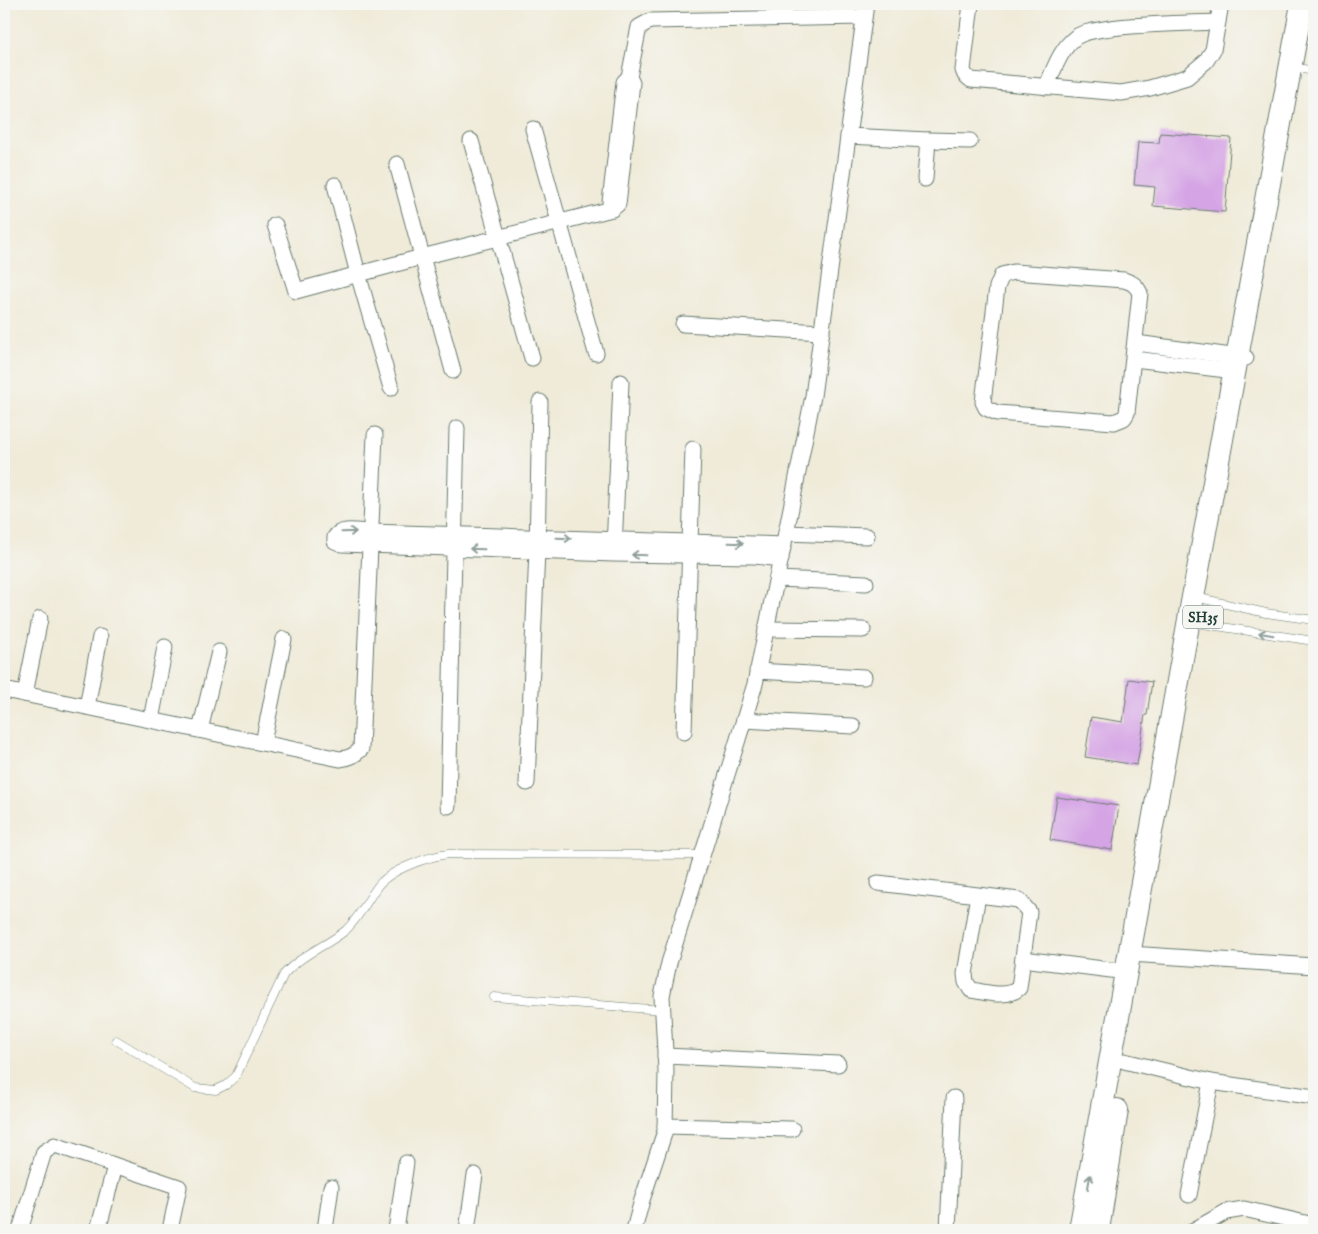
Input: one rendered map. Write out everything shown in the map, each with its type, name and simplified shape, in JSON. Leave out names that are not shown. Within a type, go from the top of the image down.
[{"type":"main road","points":[[1302,4],[1302,69]]},
{"type":"main road","name":"SH35","points":[[1098,1230],[1124,1061],[1132,960],[1200,598],[1240,362],[1302,69],[1312,4]]},
{"type":"main road","points":[[1080,1230],[1132,960]]},
{"type":"street","points":[[971,4],[963,70],[971,80],[1121,93],[1150,88],[1187,77],[1206,61],[1213,50],[1221,4]]},
{"type":"street","points":[[275,225],[296,291],[612,209],[618,204],[632,83],[629,78],[639,27],[650,21],[865,10],[813,396],[757,671],[744,720],[669,963],[662,996],[665,1056],[665,1126],[634,1230]]},
{"type":"street","points":[[1046,87],[1059,58],[1077,36],[1093,31],[1119,27],[1218,22]]},
{"type":"street","points":[[533,129],[596,353]]},
{"type":"street","points":[[848,136],[970,141]]},
{"type":"street","points":[[925,179],[928,140]]},
{"type":"street","points":[[471,141],[532,358]]},
{"type":"street","points":[[397,164],[453,371]]},
{"type":"street","points":[[335,185],[391,388]]},
{"type":"street","points":[[1006,273],[1060,275],[1133,282],[1140,293],[1134,359],[1127,413],[1121,420],[1114,422],[998,413],[986,408],[983,402],[997,287],[1002,275],[1006,273]]},
{"type":"street","points":[[684,324],[822,332]]},
{"type":"street","points":[[1136,344],[1183,350],[1240,362]]},
{"type":"street","points":[[1182,365],[1183,350]]},
{"type":"street","points":[[1134,359],[1182,365],[1240,362]]},
{"type":"street","points":[[614,547],[622,382]]},
{"type":"street","points":[[527,783],[537,544],[540,402]]},
{"type":"street","points":[[448,806],[457,428]]},
{"type":"street","points":[[4,690],[340,759],[349,758],[361,749],[375,435]]},
{"type":"street","points":[[684,732],[688,549],[693,449]]},
{"type":"street","points":[[370,538],[688,549],[783,545],[867,536]]},
{"type":"street","points":[[776,579],[866,584]]},
{"type":"street","points":[[25,694],[40,619]]},
{"type":"street","points":[[766,629],[863,630]]},
{"type":"street","points":[[87,707],[100,637]]},
{"type":"street","points":[[263,743],[284,638]]},
{"type":"street","points":[[151,720],[166,647]]},
{"type":"street","points":[[200,730],[219,652]]},
{"type":"street","points":[[757,671],[864,677]]},
{"type":"street","points":[[744,720],[853,726]]},
{"type":"street","points":[[878,883],[978,895],[1019,900],[1028,912],[1019,988],[1014,993],[1006,994],[971,990],[966,982],[965,974],[978,895]]},
{"type":"street","points":[[1023,958],[1314,966]]},
{"type":"street","points":[[665,1056],[838,1064]]},
{"type":"street","points":[[1124,1061],[1211,1082],[1314,1097]]},
{"type":"street","points":[[1189,1195],[1211,1082]]},
{"type":"street","points":[[948,1230],[954,1098]]},
{"type":"street","points":[[665,1126],[792,1129]]},
{"type":"street","points":[[20,1230],[44,1152],[50,1147],[55,1146],[179,1187],[170,1230]]},
{"type":"street","points":[[396,1230],[406,1163]]},
{"type":"street","points":[[98,1230],[115,1166]]},
{"type":"street","points":[[467,1230],[475,1175]]},
{"type":"street","points":[[325,1230],[331,1187]]},
{"type":"street","points":[[1194,1230],[1226,1212],[1244,1209],[1314,1225]]},
{"type":"lane","points":[[1200,598],[1266,613],[1314,620]]},
{"type":"lane","points":[[1195,623],[1314,641]]},
{"type":"lane","points":[[116,1040],[195,1088],[216,1090],[226,1085],[236,1076],[288,969],[346,930],[385,878],[434,855],[702,855]]},
{"type":"lane","points":[[494,996],[663,1010]]},
{"type":"building","points":[[1160,133],[1231,138],[1225,212],[1153,206],[1155,187],[1134,185],[1138,142],[1159,143]]},
{"type":"building","points":[[1129,679],[1152,682],[1137,765],[1085,757],[1091,717],[1123,722]]},
{"type":"building","points":[[1057,797],[1119,806],[1112,850],[1050,840]]}]
